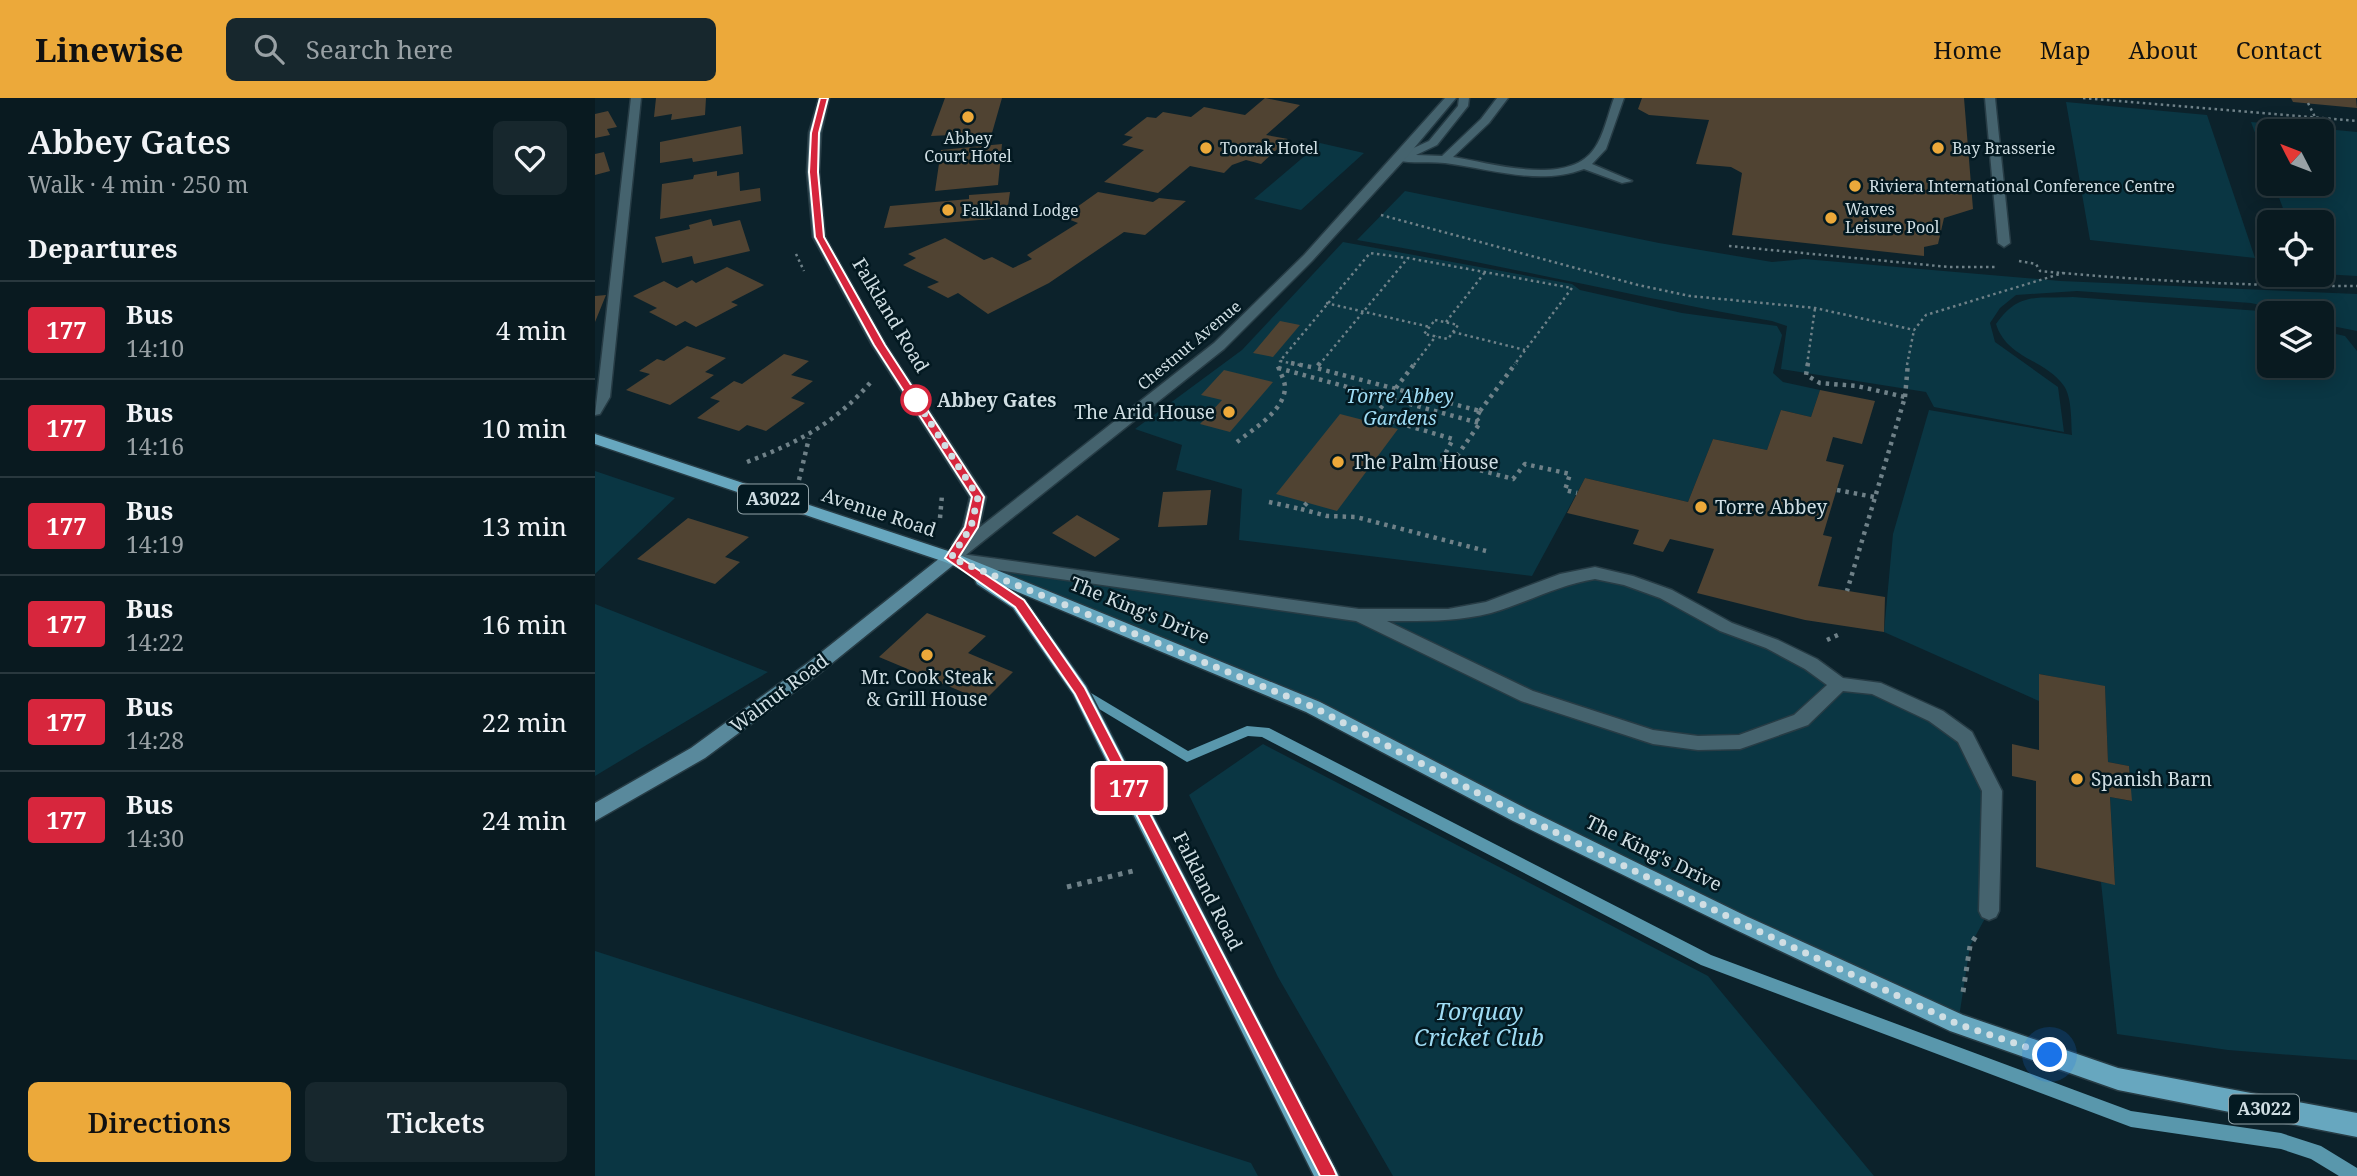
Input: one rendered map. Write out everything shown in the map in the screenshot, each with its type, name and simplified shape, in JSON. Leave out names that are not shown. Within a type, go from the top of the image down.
[{"type":"main road","name":"Avenue Road","points":[[595,439],[951,558]]},
{"type":"main road","name":"Falkland Road","points":[[951,558],[1019,604],[1080,691],[1327,1176]]},
{"type":"main road","name":"The King's Drive","points":[[951,558],[1313,707],[1581,845],[1958,1024],[2118,1079],[2357,1125]]},
{"type":"street","points":[[595,411],[603,397],[636,98]]},
{"type":"street","name":"Falkland Road","points":[[824,98],[815,133],[813,172],[819,237],[879,345],[978,497],[971,527],[951,558]]},
{"type":"street","name":"Chestnut Avenue","points":[[951,558],[1219,346],[1281,286],[1401,158],[1451,98]]},
{"type":"street","points":[[1401,158],[1433,143],[1463,106],[1464,98]]},
{"type":"street","points":[[1445,159],[1485,121],[1503,98]]},
{"type":"street","points":[[1401,158],[1445,159],[1529,174],[1559,172],[1583,164],[1599,152],[1619,98]]},
{"type":"street","points":[[1990,98],[2004,243]]},
{"type":"street","points":[[1583,164],[1626,180]]},
{"type":"street","points":[[951,558],[1359,615],[1448,615],[1489,607],[1566,578],[1595,573],[1626,580],[1665,594],[1726,627],[1772,643],[1811,664],[1839,684],[1875,688],[1936,716],[1965,737],[1992,791],[1989,911]]},
{"type":"street","name":"Walnut Road","points":[[595,813],[698,753],[815,667],[951,558]]},
{"type":"street","points":[[1359,615],[1527,696],[1653,737],[1698,743],[1740,743],[1801,720],[1839,684]]},
{"type":"path","points":[[2083,98],[2357,121]]},
{"type":"path","points":[[2308,103],[2315,118]]},
{"type":"path","points":[[1353,208],[1638,285],[1690,296],[1815,308],[1914,330]]},
{"type":"path","points":[[1730,246],[1949,267],[1991,268],[2001,265]]},
{"type":"path","points":[[1237,442],[1265,420],[1282,398],[1285,386],[1278,368],[1280,361],[1370,253],[1487,271],[1572,288],[1480,411],[1476,418],[1480,423]]},
{"type":"path","points":[[1316,368],[1408,258]]},
{"type":"path","points":[[2010,263],[2019,260],[2036,264],[2040,271],[2165,281],[2294,287],[2357,286]]},
{"type":"path","points":[[1446,322],[1487,271]]},
{"type":"path","points":[[1847,591],[1905,397],[1905,377],[1914,330],[1926,314],[2021,288],[2063,273]]},
{"type":"path","points":[[1326,303],[1430,327]]},
{"type":"path","points":[[1815,308],[1807,375],[1819,383],[1857,386],[1905,397]]},
{"type":"path","points":[[1435,320],[1446,322],[1458,325],[1447,339],[1425,334],[1435,320]]},
{"type":"path","points":[[1453,332],[1525,350]]},
{"type":"path","points":[[1370,422],[1436,337]]},
{"type":"path","points":[[1280,361],[1480,411]]},
{"type":"path","points":[[1278,368],[1480,423]]},
{"type":"path","points":[[738,466],[809,437],[847,410],[870,383]]},
{"type":"path","points":[[1375,416],[1453,439],[1442,460],[1513,479],[1525,464],[1570,474],[1565,490],[1577,493]]},
{"type":"path","points":[[1452,463],[1480,423]]},
{"type":"path","points":[[793,506],[809,437]]},
{"type":"path","points":[[1837,490],[1874,496]]},
{"type":"path","points":[[1269,502],[1327,516],[1356,517],[1486,551]]},
{"type":"path","points":[[1301,509],[1307,503]]},
{"type":"path","points":[[1067,887],[1132,872],[1167,859]]},
{"type":"path","points":[[1958,1024],[1970,946],[1989,911]]},
{"type":"green space","points":[[2066,102],[2207,115],[2255,258],[2090,240]]},
{"type":"green space","points":[[2251,122],[2257,123],[2257,138]]},
{"type":"green space","points":[[2335,130],[2357,132],[2357,276],[2334,275],[2334,210],[2284,210],[2278,196],[2335,196]]},
{"type":"green space","points":[[1320,143],[1364,153],[1301,210],[1254,199]]},
{"type":"green space","points":[[1405,191],[1659,243],[1772,262],[1804,259],[2061,281],[2357,294],[2357,331],[2334,326],[2334,301],[2257,301],[2257,304],[2077,291],[2016,295],[2000,308],[1990,323],[1995,342],[2058,387],[2064,432],[1934,407],[1926,392],[1781,369],[1787,326],[1772,321],[1357,240]]},
{"type":"green space","name":"Torre Abbey Gardens","points":[[1343,242],[1572,284],[1580,290],[1682,313],[1777,326],[1782,335],[1773,373],[1783,382],[1820,390],[1811,417],[1781,410],[1767,450],[1713,439],[1688,502],[1585,478],[1532,576],[1239,540],[1242,489],[1176,470],[1182,445],[1135,429],[1242,350]]},
{"type":"green space","points":[[2073,297],[2257,311],[2257,378],[2334,378],[2334,334],[2345,336],[2357,351],[2357,1060],[2228,1050],[2117,1034],[2101,882],[2115,884],[2110,797],[2131,801],[2129,766],[2108,762],[2105,687],[2040,674],[2039,701],[1884,632],[1893,534],[1929,410],[2072,435],[2070,403],[2064,386],[2047,370],[2009,345],[1996,324],[2004,313],[2021,301]]},
{"type":"green space","points":[[595,471],[675,498],[595,574]]},
{"type":"green space","points":[[951,558],[1322,611],[1449,615],[1595,573],[1666,594],[1839,684],[1875,688],[1965,737],[1992,791],[1989,911],[1970,946],[1958,1024],[1313,707]]},
{"type":"green space","points":[[595,604],[768,672],[595,776]]},
{"type":"green space","name":"Torquay Cricket Club","points":[[1263,744],[1708,976],[1874,1176],[1393,1176],[1278,977],[1189,795]]},
{"type":"green space","points":[[595,951],[1251,1163],[1258,1176],[595,1176]]},
{"type":"building","points":[[656,98],[706,98],[705,115],[671,120],[672,114],[654,117]]},
{"type":"building","name":"Abbey Court Hotel","points":[[945,98],[1002,98],[992,133],[931,136]]},
{"type":"building","name":"Toorak Hotel","points":[[1265,98],[1300,105],[1266,135],[1288,139],[1261,164],[1246,160],[1232,165],[1224,173],[1190,166],[1158,193],[1104,182],[1144,150],[1122,145],[1133,137],[1124,135],[1147,117],[1156,118],[1163,112],[1191,117],[1204,107],[1245,115]]},
{"type":"building","name":"Riviera International Conference Centre","points":[[1642,98],[1964,98],[1973,209],[1944,218],[1938,244],[1924,247],[1924,256],[1732,235],[1742,173],[1731,167],[1696,164],[1709,120],[1649,115],[1638,109]]},
{"type":"building","points":[[2291,98],[2356,98],[2357,108],[2293,102]]},
{"type":"building","points":[[608,111],[617,127],[607,129],[610,135],[595,138],[595,114]]},
{"type":"building","points":[[741,126],[743,154],[693,162],[692,158],[660,163],[660,142]]},
{"type":"building","points":[[1002,144],[998,185],[935,191],[941,150]]},
{"type":"building","points":[[604,152],[610,171],[595,175],[595,154]]},
{"type":"building","points":[[717,171],[717,176],[739,172],[740,191],[760,188],[761,201],[660,219],[662,184],[693,179],[694,175]]},
{"type":"building","name":"Falkland Lodge","points":[[1010,192],[1007,213],[991,215],[991,219],[884,228],[890,206],[969,199],[969,195]]},
{"type":"building","points":[[1098,192],[1153,202],[1159,198],[1186,201],[1145,235],[1124,232],[1049,283],[988,314],[958,293],[948,298],[927,287],[939,282],[903,265],[916,258],[908,254],[945,238],[984,260],[992,257],[1013,268],[1032,259],[1027,255],[1078,223],[1063,217]]},
{"type":"building","points":[[711,219],[713,226],[740,220],[750,251],[694,264],[692,256],[662,263],[655,237],[690,229],[689,225]]},
{"type":"building","points":[[727,267],[764,285],[731,302],[738,305],[696,327],[685,321],[676,326],[649,312],[657,308],[633,296],[664,281],[677,288],[692,280],[696,283]]},
{"type":"building","points":[[606,295],[595,322],[595,296]]},
{"type":"building","points":[[1280,321],[1300,325],[1273,357],[1253,353]]},
{"type":"building","points":[[687,346],[726,358],[705,372],[714,375],[670,405],[626,390],[650,374],[639,371],[657,359],[664,361]]},
{"type":"building","points":[[784,354],[809,361],[791,375],[813,381],[791,398],[805,403],[766,431],[747,425],[739,431],[697,418],[720,401],[710,398],[734,381],[742,384]]},
{"type":"building","name":"The Arid House","points":[[1224,370],[1273,382],[1230,432],[1200,424],[1222,400],[1201,395]]},
{"type":"building","name":"Torre Abbey","points":[[1820,390],[1875,401],[1862,444],[1833,437],[1826,461],[1844,465],[1823,535],[1832,537],[1818,586],[1885,597],[1884,632],[1805,620],[1697,593],[1714,549],[1670,539],[1663,552],[1633,544],[1639,530],[1567,513],[1585,478],[1688,502],[1713,439],[1767,450],[1781,410],[1811,417]]},
{"type":"building","name":"The Palm House","points":[[1340,414],[1398,429],[1337,511],[1276,494]]},
{"type":"building","points":[[1211,490],[1207,525],[1158,527],[1163,492]]},
{"type":"building","points":[[1077,515],[1120,539],[1095,557],[1052,533]]},
{"type":"building","points":[[688,518],[749,537],[725,557],[740,562],[715,584],[637,559]]},
{"type":"building","name":"Mr. Cook Steak & Grill House","points":[[927,613],[986,636],[968,653],[1013,672],[984,701],[879,657]]},
{"type":"building","name":"Spanish Barn","points":[[2039,674],[2105,686],[2108,762],[2129,766],[2132,801],[2110,797],[2115,885],[2036,867],[2036,781],[2012,776],[2012,744],[2039,750]]},
{"type":"waterway","points":[[1081,692],[1187,757],[1247,731],[1264,732],[1706,960],[2131,1119],[2281,1141],[2315,1152],[2355,1176]]},
{"type":"bus line","name":"177","points":[[824,98],[815,133],[813,172],[819,237],[879,345],[978,497],[971,527],[951,558],[1019,604],[1080,691],[1327,1176]]},
{"type":"place","name":"Abbey Court Hotel","points":[[968,117]]},
{"type":"place","name":"Toorak Hotel","points":[[1206,148]]},
{"type":"place","name":"Bay Brasserie","points":[[1938,148]]},
{"type":"place","name":"Riviera International Conference Centre","points":[[1855,186]]},
{"type":"place","name":"Falkland Lodge","points":[[948,210]]},
{"type":"place","name":"Waves Leisure Pool","points":[[1831,218]]},
{"type":"place","name":"Abbey Gates","points":[[916,400]]},
{"type":"place","name":"The Arid House","points":[[1229,412]]},
{"type":"place","name":"The Palm House","points":[[1338,462]]},
{"type":"place","name":"Torre Abbey","points":[[1701,507]]},
{"type":"place","name":"Mr. Cook Steak & Grill House","points":[[927,655]]},
{"type":"place","name":"Spanish Barn","points":[[2077,779]]},
{"type":"route","points":[[916,400],[910,391],[978,497],[971,527],[951,558],[1313,707],[1520,815],[1741,923],[1958,1024],[2050,1055]]}]
